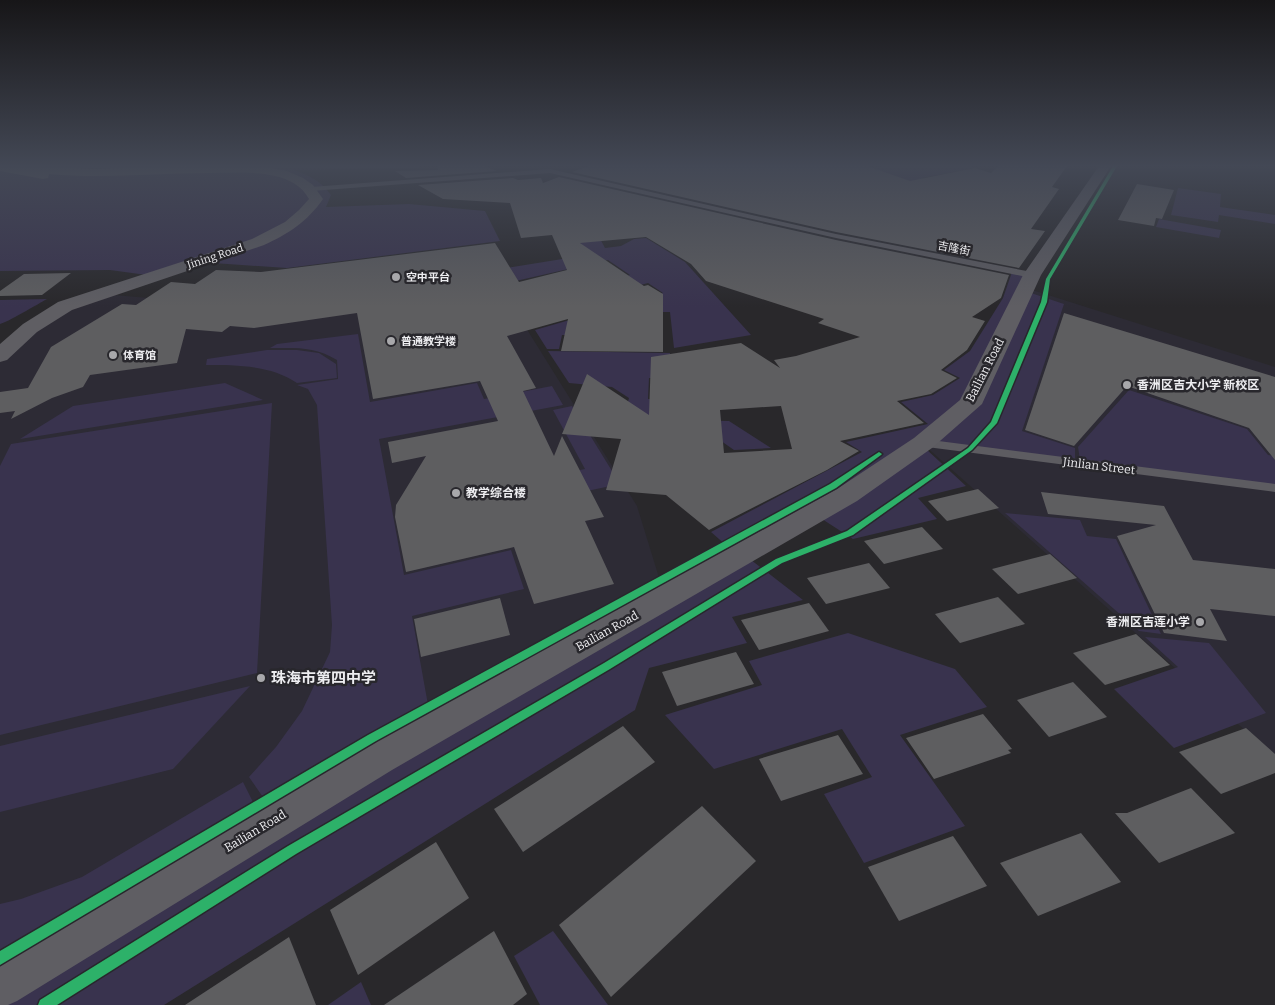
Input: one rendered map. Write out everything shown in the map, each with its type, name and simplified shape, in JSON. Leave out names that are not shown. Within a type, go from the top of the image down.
[{"type":"main road","name":"Jining Road","points":[[27,313],[50,300],[205,251],[259,231],[275,223],[287,213]]},
{"type":"main road","name":"Jining Road","points":[[0,356],[16,338],[38,321],[66,306],[233,251],[278,233],[306,213]]},
{"type":"main road","name":"Bailian Road","points":[[0,984],[378,758],[847,495],[923,443],[970,404],[1032,276],[1074,213]]},
{"type":"lane","name":"吉隆街","points":[[734,213],[836,236],[1032,276]]},
{"type":"lane","name":"Jinlian Street","points":[[923,443],[1275,488]]},
{"type":"shaded area","points":[[0,213],[486,213],[500,241],[287,268],[199,262],[154,276],[110,270],[0,271]]},
{"type":"shaded area","points":[[1172,213],[1261,213],[1275,215],[1275,224],[1219,215],[1218,222],[1171,215]]},
{"type":"shaded area","points":[[1159,219],[1221,230],[1219,238],[1156,227]]},
{"type":"shaded area","points":[[597,233],[605,248],[621,246],[634,239],[646,238],[685,262],[751,335],[674,348],[670,312],[642,312],[640,336],[562,335],[559,349],[547,349],[535,330],[663,293],[648,283],[524,316],[515,304],[630,275],[608,260],[503,284],[494,270],[587,255],[576,235]]},
{"type":"shaded area","name":"珠海市第四中学","points":[[490,270],[637,506],[665,597],[0,983],[0,357],[39,321],[114,295],[254,307]]},
{"type":"shaded area","points":[[1012,272],[1030,276],[966,403],[920,442],[735,553],[711,532],[862,452],[846,442],[928,424],[901,402],[933,395],[960,378],[944,370],[970,351],[1003,298]]},
{"type":"shaded area","points":[[1026,288],[1275,367],[1275,757],[923,444]]},
{"type":"shaded area","points":[[1031,293],[1064,304],[1022,431],[1075,448],[1075,460],[934,443]]},
{"type":"shaded area","points":[[47,299],[15,317],[0,324],[0,300]]},
{"type":"shaded area","points":[[358,334],[370,402],[477,383],[484,399],[552,386],[563,405],[379,439],[404,575],[511,550],[524,589],[412,616],[430,716],[272,810],[249,777],[276,747],[302,711],[330,652],[332,625],[317,405],[308,389],[297,385],[338,379],[337,360],[329,355],[305,349],[270,348],[277,344]]},
{"type":"shaded area","points":[[267,350],[297,350],[319,353],[336,364],[337,378],[297,383],[265,369],[206,365],[207,359]]},
{"type":"shaded area","points":[[548,351],[670,353],[672,378],[649,378],[648,399],[675,400],[676,420],[729,421],[771,448],[734,450],[714,436],[624,416],[629,398],[612,387],[569,383]]},
{"type":"shaded area","points":[[225,383],[263,400],[20,439],[73,406]]},
{"type":"shaded area","points":[[1129,390],[1247,429],[1268,455],[1275,456],[1275,485],[1080,460],[1078,447]]},
{"type":"shaded area","points":[[272,403],[257,673],[0,735],[0,466],[11,444]]},
{"type":"shaded area","points":[[572,406],[620,484],[521,505],[512,484],[585,469],[553,410]]},
{"type":"shaded area","points":[[926,449],[966,486],[918,498],[937,519],[853,539],[822,519]]},
{"type":"shaded area","points":[[1005,513],[1080,520],[1087,536],[1116,539],[1161,634],[1139,631]]},
{"type":"shaded area","points":[[746,556],[803,600],[732,617],[747,643],[649,668],[635,710],[164,1005],[0,1005]]},
{"type":"shaded area","points":[[848,633],[955,669],[987,707],[900,735],[965,826],[864,863],[824,794],[872,777],[842,729],[714,769],[665,715],[762,685],[749,661]]},
{"type":"shaded area","points":[[1145,637],[1209,643],[1266,713],[1174,748],[1114,689],[1178,667]]},
{"type":"shaded area","points":[[250,686],[173,769],[0,812],[0,746]]},
{"type":"shaded area","points":[[243,782],[261,818],[0,973],[0,904],[21,899],[82,877]]},
{"type":"shaded area","points":[[553,931],[608,1005],[540,1005],[514,956]]},
{"type":"shaded area","points":[[361,982],[371,1005],[328,1005]]},
{"type":"building","points":[[513,213],[717,213],[836,240],[1009,275],[1001,298],[972,317],[985,321],[967,350],[941,370],[957,378],[931,394],[897,401],[924,423],[840,441],[859,451],[827,470],[709,530],[666,495],[606,490],[621,439],[562,434],[587,374],[649,415],[651,357],[741,343],[780,368],[774,360],[796,356],[860,337],[818,323],[824,319],[706,281],[691,264],[646,237],[580,243],[644,286],[648,285],[663,294],[663,352],[561,351],[568,319],[507,336],[536,388],[523,391],[554,456],[562,436],[604,517],[585,521],[614,584],[534,604],[514,547],[406,572],[395,517],[396,505],[426,456],[392,463],[388,442],[498,421],[480,381],[373,399],[357,313],[254,328],[230,326],[222,332],[186,329],[177,363],[90,375],[83,387],[52,398],[11,419],[15,411],[0,413],[0,392],[28,388],[51,347],[122,304],[136,305],[171,282],[195,284],[216,270],[261,272],[495,243],[519,282],[567,270],[552,235],[521,238]],"holes":[[[781,406],[792,449],[724,453],[720,410]]]},
{"type":"building","points":[[752,213],[1042,213],[1031,229],[1045,231],[1019,268],[836,232]]},
{"type":"building","points":[[1122,213],[1165,213],[1162,219],[1156,218],[1154,226],[1118,220]]},
{"type":"building","points":[[71,273],[42,295],[0,296],[0,291],[24,274]]},
{"type":"building","points":[[1064,313],[1275,377],[1275,460],[1249,428],[1127,386],[1074,446],[1025,430]]},
{"type":"building","points":[[978,489],[999,508],[947,521],[928,501]]},
{"type":"building","points":[[1041,492],[1164,506],[1193,560],[1275,569],[1275,616],[1210,609],[1227,641],[1164,633],[1117,536],[1156,525],[1048,514]]},
{"type":"building","points":[[922,527],[943,549],[884,564],[864,541]]},
{"type":"building","points":[[1050,554],[1077,578],[1018,594],[992,569]]},
{"type":"building","points":[[869,563],[890,588],[826,604],[807,578]]},
{"type":"building","points":[[998,597],[1025,624],[960,643],[935,614]]},
{"type":"building","points":[[500,598],[510,635],[421,657],[414,619]]},
{"type":"building","points":[[809,603],[829,631],[759,650],[741,620]]},
{"type":"building","points":[[1136,634],[1170,665],[1105,685],[1073,653]]},
{"type":"building","points":[[736,652],[754,684],[677,706],[662,672]]},
{"type":"building","points":[[1073,682],[1107,717],[1049,737],[1017,700]]},
{"type":"building","points":[[983,714],[1012,749],[1008,750],[1011,753],[934,779],[906,738]]},
{"type":"building","points":[[623,726],[655,762],[523,852],[494,809]]},
{"type":"building","points":[[1246,728],[1275,754],[1275,773],[1221,794],[1179,752]]},
{"type":"building","points":[[838,735],[863,774],[781,801],[759,759]]},
{"type":"building","points":[[1191,788],[1235,833],[1159,863],[1115,813],[1127,813]]},
{"type":"building","points":[[702,806],[756,861],[611,997],[559,925]]},
{"type":"building","points":[[1081,833],[1121,882],[1038,916],[1000,863]]},
{"type":"building","points":[[953,836],[987,886],[899,921],[868,867]]},
{"type":"building","points":[[436,842],[469,898],[358,975],[330,910]]},
{"type":"building","points":[[494,931],[527,994],[513,1005],[384,1005]]},
{"type":"building","points":[[289,937],[316,1005],[185,1005]]},
{"type":"cycle path","points":[[45,1005],[292,850],[607,666],[779,561],[850,533],[970,449],[994,423],[1044,302],[1048,279],[1087,213]]},
{"type":"cycle path","points":[[0,958],[372,738],[833,486],[879,454]]},
{"type":"place","name":"空中平台","points":[[396,277]]},
{"type":"place","name":"普通教学楼","points":[[391,341]]},
{"type":"place","name":"体育馆","points":[[113,355]]},
{"type":"place","name":"香洲区吉大小学 新校区","points":[[1127,385]]},
{"type":"place","name":"教学综合楼","points":[[456,493]]},
{"type":"place","name":"香洲区吉莲小学","points":[[1200,622]]},
{"type":"place","name":"珠海市第四中学","points":[[261,678]]}]
